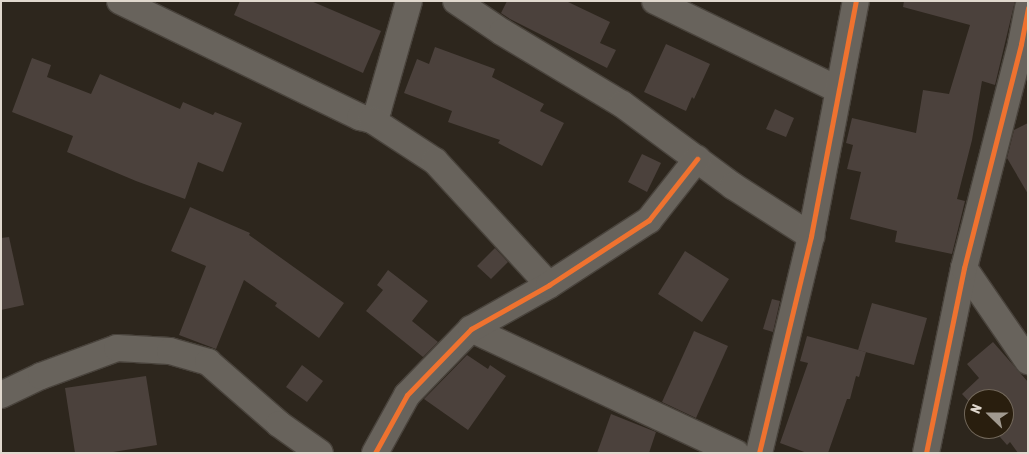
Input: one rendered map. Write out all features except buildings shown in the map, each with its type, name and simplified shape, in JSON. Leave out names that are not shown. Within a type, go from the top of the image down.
[{"type":"street","points":[[120,1],[360,117],[372,120],[435,161],[549,285]]},
{"type":"street","points":[[372,120],[378,110],[410,1]]},
{"type":"street","points":[[456,1],[502,32],[622,104],[733,186],[810,236]]},
{"type":"street","points":[[655,1],[839,90]]},
{"type":"street","points":[[759,453],[810,236],[856,1]]},
{"type":"street","points":[[926,453],[964,268],[1024,49],[1028,8]]},
{"type":"street","points":[[375,453],[407,394],[471,329],[549,285],[649,220],[697,159]]},
{"type":"street","points":[[964,268],[1028,361]]},
{"type":"street","points":[[471,329],[736,453]]},
{"type":"street","points":[[1,395],[41,376],[117,348],[170,351],[208,362],[279,424],[320,453]]},
{"type":"cycle path","points":[[759,453],[811,236],[856,1]]},
{"type":"cycle path","points":[[926,453],[964,268],[1021,44],[1028,8]]},
{"type":"cycle path","points":[[375,453],[407,395],[471,329],[549,285],[649,220],[697,159]]}]
